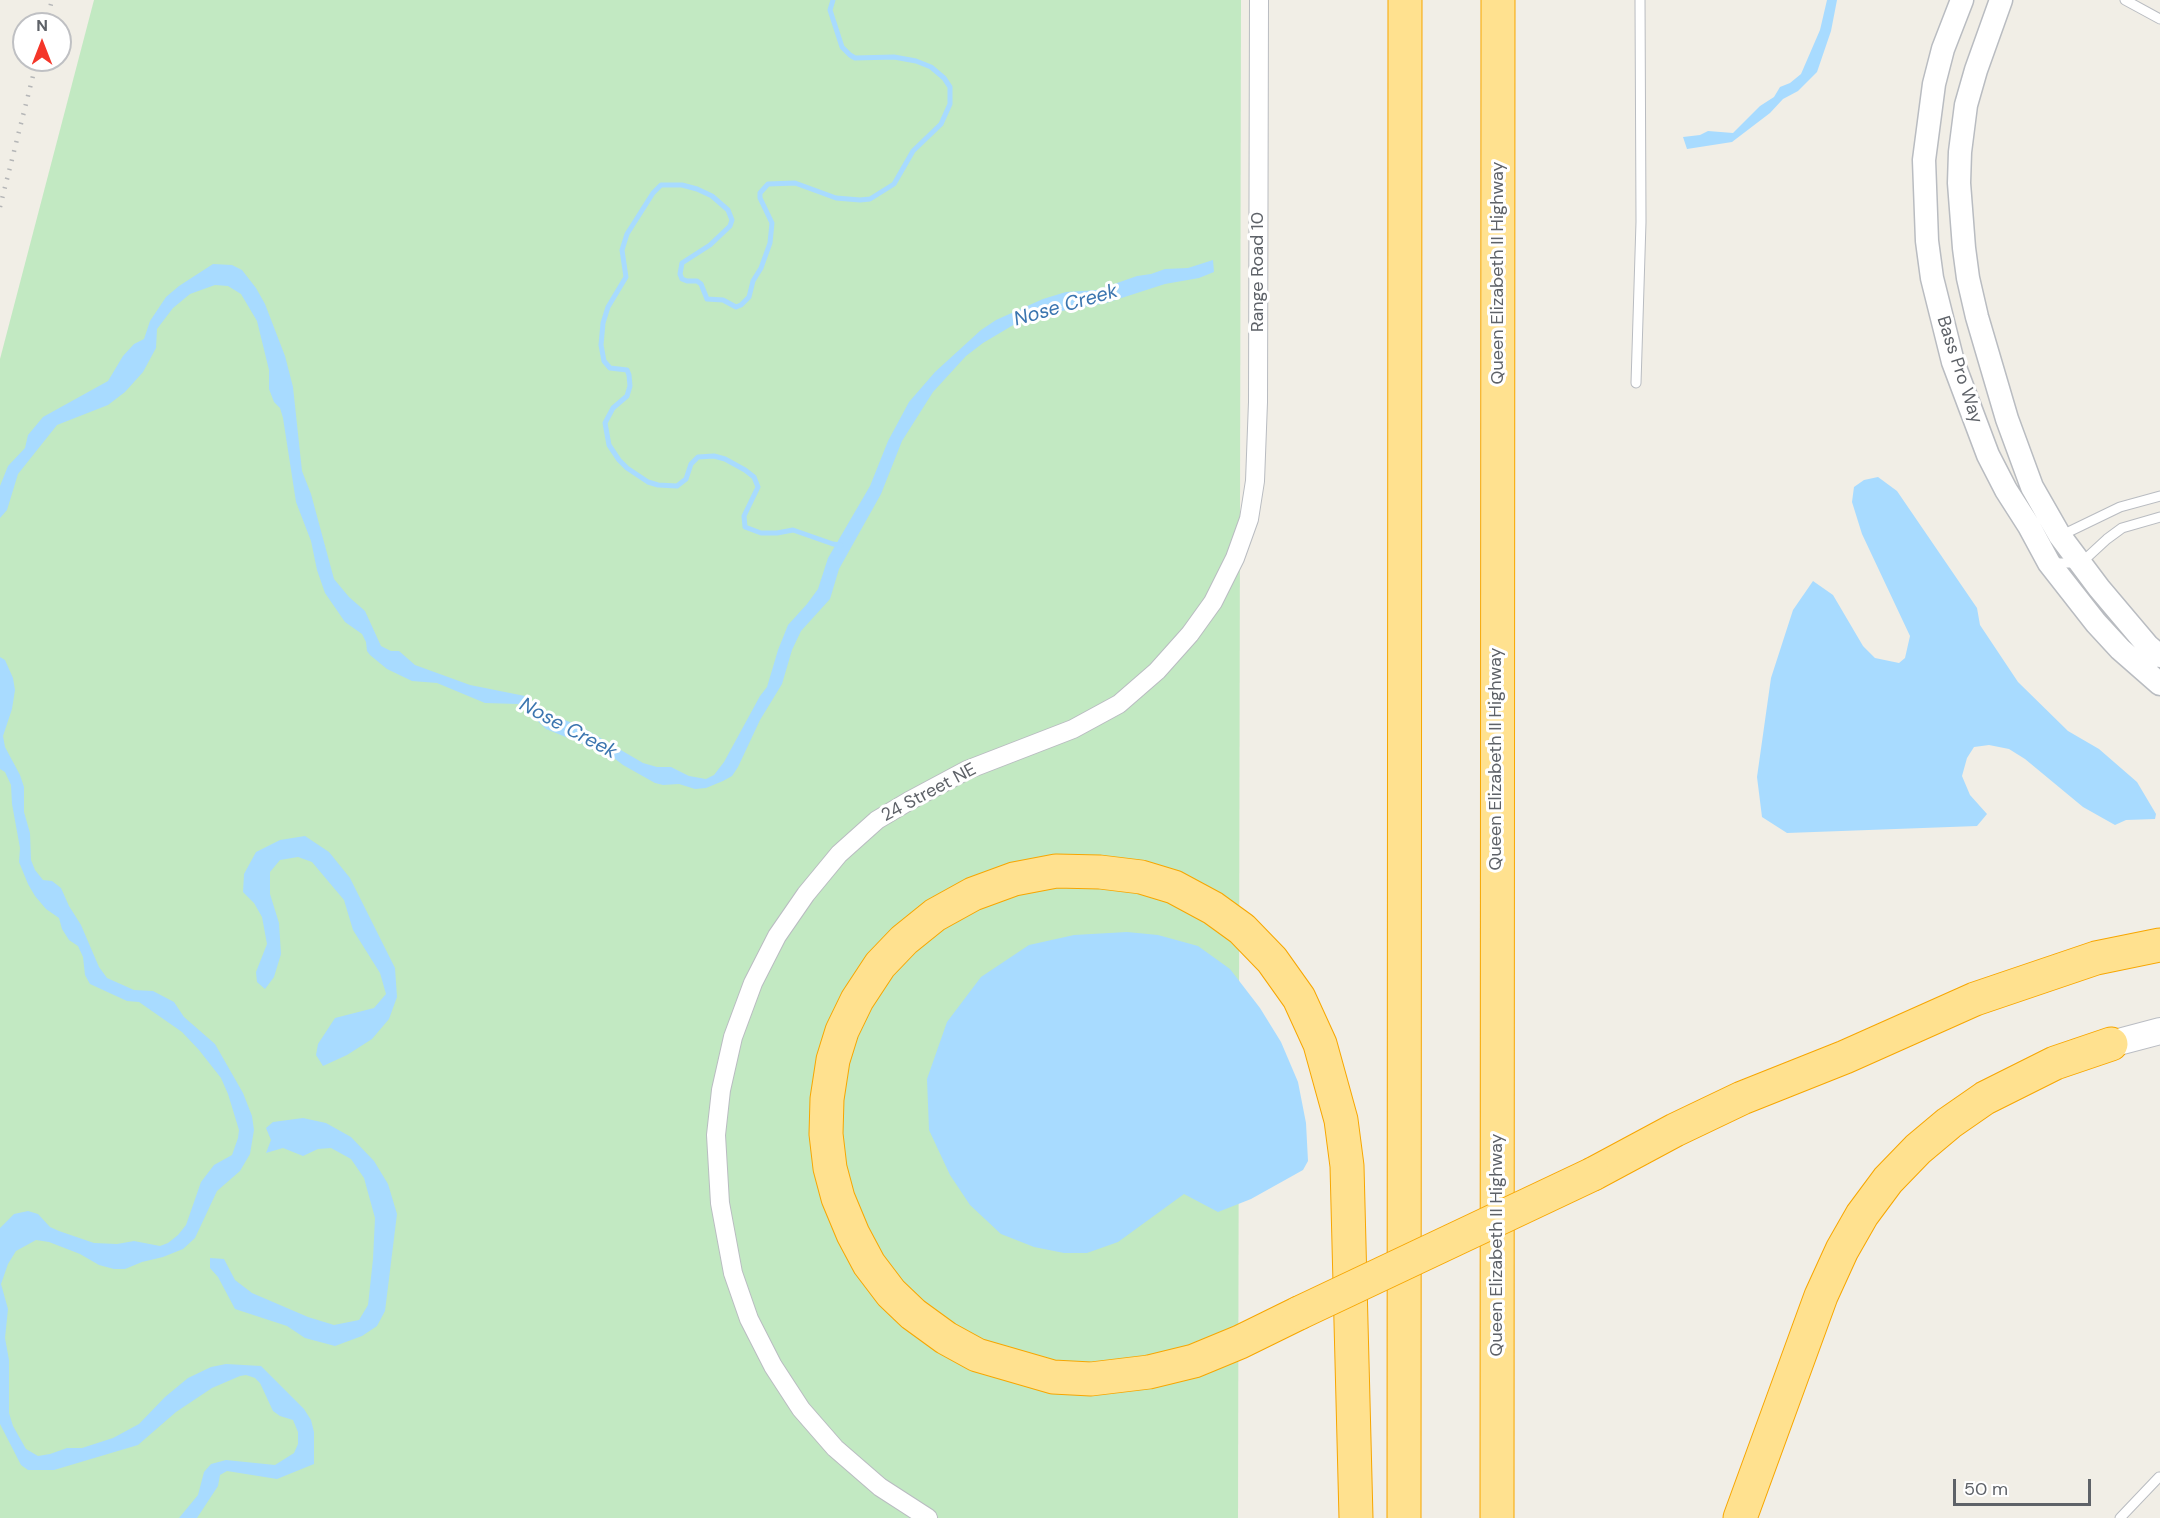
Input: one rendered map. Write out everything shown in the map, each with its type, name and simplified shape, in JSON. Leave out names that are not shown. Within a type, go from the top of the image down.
[{"type":"highway","points":[[1404,1518],[1405,0]]},
{"type":"highway","name":"Queen Elizabeth II Highway","points":[[1497,1518],[1498,0]]},
{"type":"highway","points":[[1356,1518],[1347,1166],[1341,1120],[1320,1044],[1299,998],[1272,960],[1239,927],[1213,908],[1174,887],[1141,877],[1100,872],[1056,871],[1014,879],[973,894],[934,915],[904,940],[880,966],[857,1000],[842,1031],[827,1099],[826,1134],[830,1168],[838,1198],[869,1264],[891,1293],[912,1314],[946,1338],[977,1355],[1053,1377],[1091,1379],[1149,1372],[1194,1360],[1240,1342],[1299,1313],[1593,1174],[1675,1130],[1742,1098],[1845,1057],[1975,999],[2096,958],[2160,945]]},
{"type":"highway","points":[[1740,1518],[1821,1296],[1842,1250],[1888,1180],[1918,1149],[1984,1098],[2055,1063],[2111,1044]]},
{"type":"main road","points":[[2111,1044],[2160,1031]]},
{"type":"street","name":"Range Road 10","points":[[1240,542],[1249,519],[1255,481],[1257,444],[1258,0]]},
{"type":"street","name":"Bass Pro Way","points":[[1962,0],[1941,57],[1934,84],[1927,132],[1924,200],[1932,278],[1953,362],[1988,455],[2006,490],[2029,526],[2054,549],[2081,563],[2141,638],[2160,656]]},
{"type":"street","name":"Bass Pro Way","points":[[2001,0],[1966,105],[1960,152],[1959,183],[1964,248],[1977,317],[2016,446],[2054,549],[2096,623],[2120,649],[2160,684]]},
{"type":"street","name":"24 Street NE","points":[[928,1518],[880,1487],[835,1448],[801,1409],[778,1374],[749,1319],[733,1273],[725,1238],[717,1181],[716,1135],[721,1090],[733,1037],[753,983],[777,936],[806,894],[839,854],[877,820],[909,801],[967,770],[1073,729],[1119,704],[1157,671],[1190,634],[1214,602],[1240,542]]},
{"type":"lane","points":[[1636,382],[1641,222],[1640,0]]},
{"type":"lane","points":[[2126,0],[2160,19]]},
{"type":"lane","points":[[2054,549],[2120,507],[2160,496]]},
{"type":"lane","points":[[2081,563],[2122,528],[2160,517]]},
{"type":"lane","points":[[2120,1518],[2159,1477]]},
{"type":"green space","points":[[94,0],[1241,0],[1238,1518],[0,1518],[0,359]]},
{"type":"water","points":[[1827,0],[1837,0],[1831,31],[1817,72],[1798,91],[1783,99],[1770,113],[1732,142],[1687,149],[1683,137],[1700,135],[1708,131],[1733,133],[1760,106],[1774,97],[1780,87],[1790,83],[1801,74],[1820,30]]},
{"type":"water","name":"Nose Creek","points":[[1213,260],[1214,272],[1199,278],[1165,284],[1106,303],[1061,311],[1015,324],[966,356],[933,392],[902,441],[881,494],[839,569],[830,599],[801,631],[792,650],[782,684],[760,720],[738,767],[732,776],[706,788],[695,789],[679,784],[655,783],[610,755],[546,729],[518,704],[485,703],[437,683],[412,681],[387,669],[370,655],[362,634],[345,622],[325,593],[311,541],[296,502],[283,418],[269,389],[269,370],[257,321],[241,294],[228,286],[215,285],[190,294],[173,308],[157,329],[156,348],[143,372],[125,392],[108,405],[57,425],[18,474],[7,510],[0,518],[0,486],[8,466],[25,448],[28,435],[43,417],[108,381],[123,356],[134,344],[144,339],[150,321],[166,297],[179,286],[213,264],[232,265],[242,270],[256,288],[265,304],[285,356],[293,387],[302,471],[311,494],[334,579],[365,611],[381,646],[391,651],[399,651],[415,665],[470,685],[525,696],[547,713],[580,726],[643,763],[657,767],[671,767],[689,776],[706,779],[714,775],[724,762],[767,687],[788,625],[818,589],[828,558],[870,486],[888,441],[909,402],[935,372],[981,330],[996,320],[1043,299],[1066,292],[1097,290],[1137,276],[1165,269],[1188,268]]},
{"type":"water","points":[[1878,477],[1897,491],[1977,608],[1980,625],[2018,682],[2068,731],[2099,749],[2137,782],[2156,814],[2155,819],[2126,820],[2115,825],[2083,807],[2025,759],[2009,749],[1989,745],[1974,747],[1967,758],[1962,776],[1970,795],[1987,814],[1977,826],[1787,833],[1762,817],[1757,777],[1771,678],[1793,610],[1813,581],[1833,595],[1863,646],[1875,658],[1899,663],[1905,658],[1910,636],[1862,534],[1852,502],[1854,487],[1864,480]]},
{"type":"water","points":[[0,657],[5,660],[13,678],[15,690],[12,709],[3,736],[5,747],[24,787],[24,812],[30,833],[31,860],[35,870],[43,880],[52,881],[61,888],[81,925],[99,967],[107,978],[134,990],[153,991],[174,1002],[184,1017],[215,1044],[243,1093],[252,1116],[254,1130],[250,1154],[240,1171],[217,1191],[195,1238],[183,1249],[125,1269],[99,1265],[80,1254],[49,1242],[36,1240],[16,1251],[8,1264],[1,1284],[8,1309],[5,1338],[9,1360],[9,1413],[13,1426],[26,1449],[38,1456],[50,1454],[67,1448],[82,1448],[113,1438],[139,1424],[165,1397],[188,1378],[211,1367],[226,1364],[261,1366],[304,1409],[311,1420],[314,1432],[314,1464],[277,1479],[227,1471],[220,1475],[218,1486],[197,1518],[179,1518],[198,1495],[204,1472],[211,1464],[226,1460],[275,1465],[294,1453],[298,1444],[298,1432],[293,1420],[273,1411],[260,1383],[255,1378],[240,1376],[212,1388],[176,1412],[138,1445],[54,1470],[28,1470],[21,1465],[0,1424],[0,1228],[14,1214],[28,1211],[38,1214],[50,1227],[94,1243],[117,1244],[134,1241],[160,1246],[168,1243],[186,1225],[201,1182],[214,1165],[232,1155],[239,1130],[221,1078],[199,1050],[182,1032],[139,1002],[127,1001],[90,984],[85,975],[83,957],[78,946],[69,940],[62,929],[59,918],[46,909],[28,884],[19,862],[20,848],[11,785],[5,772],[0,769]]},
{"type":"water","points":[[305,836],[329,852],[350,878],[395,968],[397,997],[389,1019],[372,1039],[347,1055],[323,1066],[316,1055],[318,1044],[335,1018],[374,1008],[386,994],[380,973],[353,930],[344,900],[312,862],[298,857],[280,860],[270,872],[270,894],[279,923],[281,954],[274,977],[265,989],[257,982],[256,972],[267,944],[262,917],[254,903],[243,892],[244,874],[256,852],[280,840]]},
{"type":"water","points":[[1127,932],[1158,935],[1198,946],[1230,969],[1260,1008],[1281,1042],[1298,1082],[1306,1123],[1308,1161],[1303,1170],[1251,1199],[1218,1212],[1184,1194],[1118,1242],[1087,1253],[1064,1253],[1034,1247],[1001,1234],[970,1205],[950,1175],[929,1130],[927,1079],[947,1022],[981,977],[1029,945],[1074,935]]},
{"type":"water","points":[[303,1118],[326,1123],[351,1137],[374,1161],[388,1184],[397,1214],[385,1311],[377,1326],[362,1336],[335,1346],[305,1338],[287,1326],[235,1309],[218,1277],[210,1268],[210,1258],[224,1259],[235,1280],[252,1293],[308,1317],[334,1325],[359,1320],[368,1305],[375,1218],[364,1178],[351,1159],[331,1148],[318,1149],[303,1156],[283,1148],[266,1153],[271,1140],[266,1128],[273,1122]]},
{"type":"waterway","points":[[833,0],[830,10],[842,47],[850,55],[855,58],[894,57],[916,61],[931,67],[944,78],[950,87],[950,104],[941,124],[913,151],[894,184],[870,199],[836,198],[795,183],[768,184],[760,193],[760,198],[772,223],[770,243],[761,268],[753,281],[749,297],[736,307],[723,300],[707,299],[701,284],[697,281],[682,279],[680,274],[682,263],[710,245],[730,226],[732,220],[728,210],[712,196],[697,189],[682,185],[661,185],[653,193],[627,234],[622,250],[626,277],[608,307],[603,323],[601,345],[604,361],[610,368],[627,370],[629,375],[630,386],[627,396],[613,408],[605,423],[609,445],[627,468],[648,482],[677,486],[686,479],[691,464],[698,457],[714,456],[725,459],[754,477],[758,487],[744,516],[745,527],[761,533],[793,530],[841,545]]},
{"type":"railway","points":[[49,12],[52,0]]},
{"type":"railway","points":[[0,207],[34,72]]}]
